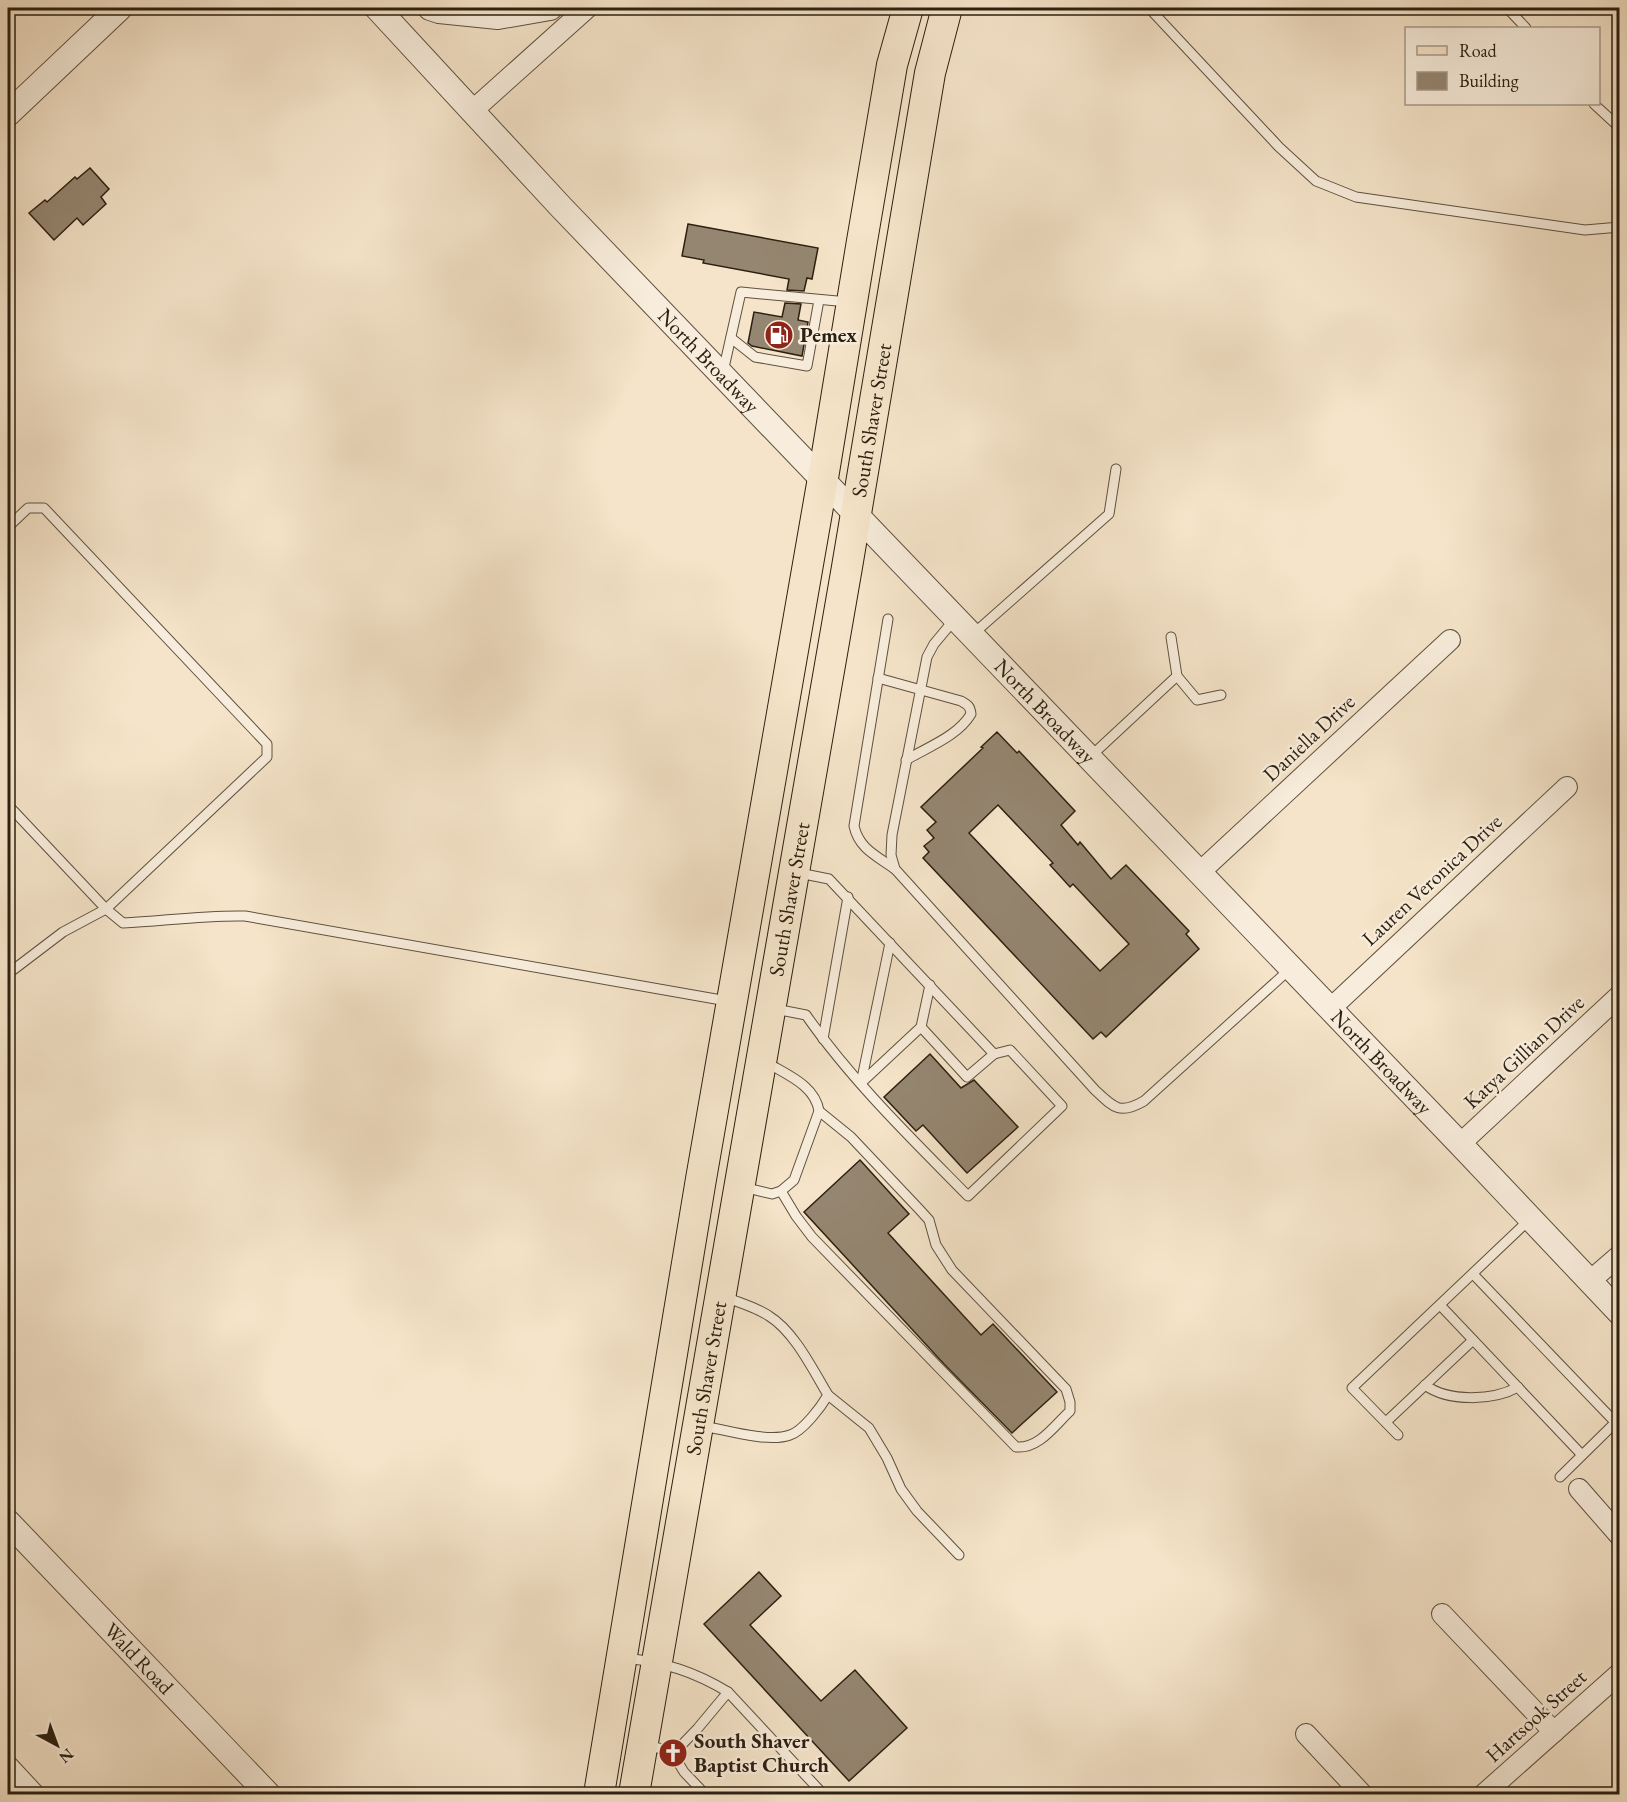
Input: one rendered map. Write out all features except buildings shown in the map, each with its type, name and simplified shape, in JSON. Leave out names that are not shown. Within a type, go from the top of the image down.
[{"type":"main road","name":"South Shaver Street","points":[[599,1794],[701,1179],[892,65],[908,8]]},
{"type":"main road","name":"South Shaver Street","points":[[634,1794],[930,73],[947,8]]},
{"type":"main road","points":[[874,171],[912,178]]},
{"type":"main road","points":[[732,1002],[770,1008]]},
{"type":"main road","points":[[701,1179],[739,1186]]},
{"type":"main road","points":[[663,1417],[698,1425]]},
{"type":"street","points":[[8,114],[120,8]]},
{"type":"street","name":"North Broadway","points":[[377,8],[471,112],[1620,1313]]},
{"type":"street","points":[[430,8],[498,17],[550,8]]},
{"type":"street","points":[[471,112],[587,8]]},
{"type":"street","name":"Daniella Drive","points":[[1200,872],[1450,640]]},
{"type":"street","name":"Lauren Veronica Drive","points":[[1330,1009],[1567,787]]},
{"type":"street","name":"Katya Gillian Drive","points":[[1460,1144],[1620,995]]},
{"type":"street","points":[[1590,1281],[1620,1255]]},
{"type":"street","points":[[1579,1489],[1620,1536]]},
{"type":"street","name":"Wald Road","points":[[8,1522],[268,1794]]},
{"type":"street","points":[[1442,1614],[1554,1732]]},
{"type":"street","name":"Hartsook Street","points":[[1484,1794],[1620,1673]]},
{"type":"street","points":[[1306,1734],[1362,1794]]},
{"type":"street","points":[[10,1775],[34,1794]]},
{"type":"lane","points":[[1149,8],[1279,147],[1316,181],[1356,197],[1585,230],[1620,227]]},
{"type":"lane","points":[[1507,8],[1525,27]]},
{"type":"lane","points":[[1595,105],[1620,128]]},
{"type":"lane","points":[[723,375],[741,292],[852,303]]},
{"type":"lane","points":[[731,338],[755,357],[807,366],[819,300]]},
{"type":"lane","points":[[895,869],[891,855],[892,835],[927,657],[934,644],[964,626],[1109,514],[1116,469]]},
{"type":"lane","points":[[8,527],[28,508],[44,508],[267,744],[267,757],[106,909],[63,932],[10,970]]},
{"type":"lane","points":[[888,619],[854,826],[857,840],[867,850],[895,869],[1108,1102],[1119,1108],[1131,1109],[1144,1101],[1291,968]]},
{"type":"lane","points":[[1171,637],[1177,676],[1197,700],[1221,695]]},
{"type":"lane","points":[[1089,758],[1177,676]]},
{"type":"lane","points":[[878,678],[961,701],[968,705],[971,714],[957,730],[906,760]]},
{"type":"lane","points":[[8,805],[106,909],[123,923],[172,921],[211,915],[245,916],[732,1002]]},
{"type":"lane","points":[[794,872],[829,879],[994,1054]]},
{"type":"lane","points":[[823,1039],[848,897]]},
{"type":"lane","points":[[861,1083],[890,943]]},
{"type":"lane","points":[[861,1083],[921,1027],[930,985]]},
{"type":"lane","points":[[770,1008],[806,1015],[823,1039],[861,1083],[968,1196],[1062,1106],[1010,1050],[994,1054],[967,1077],[921,1027]]},
{"type":"lane","points":[[739,1186],[772,1194],[781,1191],[794,1180],[819,1111],[818,1100],[804,1085],[761,1060]]},
{"type":"lane","points":[[781,1191],[795,1216],[812,1237],[1016,1447],[1028,1448],[1038,1442],[1070,1411],[1066,1389],[952,1270],[936,1245],[929,1221],[924,1215],[851,1137],[819,1111]]},
{"type":"lane","points":[[1398,1435],[1352,1388],[1531,1219]]},
{"type":"lane","points":[[1473,1274],[1618,1420],[1560,1477]]},
{"type":"lane","points":[[720,1296],[770,1316],[788,1333],[828,1395],[869,1428],[887,1458],[901,1489],[917,1511],[959,1555]]},
{"type":"lane","points":[[1440,1305],[1582,1455]]},
{"type":"lane","points":[[1386,1422],[1473,1340]]},
{"type":"lane","points":[[1425,1385],[1436,1393],[1451,1397],[1499,1396],[1518,1387]]},
{"type":"lane","points":[[698,1425],[771,1437],[792,1435],[819,1410],[828,1395]]},
{"type":"lane","points":[[623,1657],[656,1662],[703,1676],[728,1692],[823,1794]]},
{"type":"lane","points":[[673,1754],[728,1692]]},
{"type":"lane","points":[[642,1742],[673,1754],[684,1772],[705,1794]]},
{"type":"place","name":"Pemex","points":[[779,335]]},
{"type":"place","name":"South Shaver Baptist Church","points":[[673,1753]]}]
